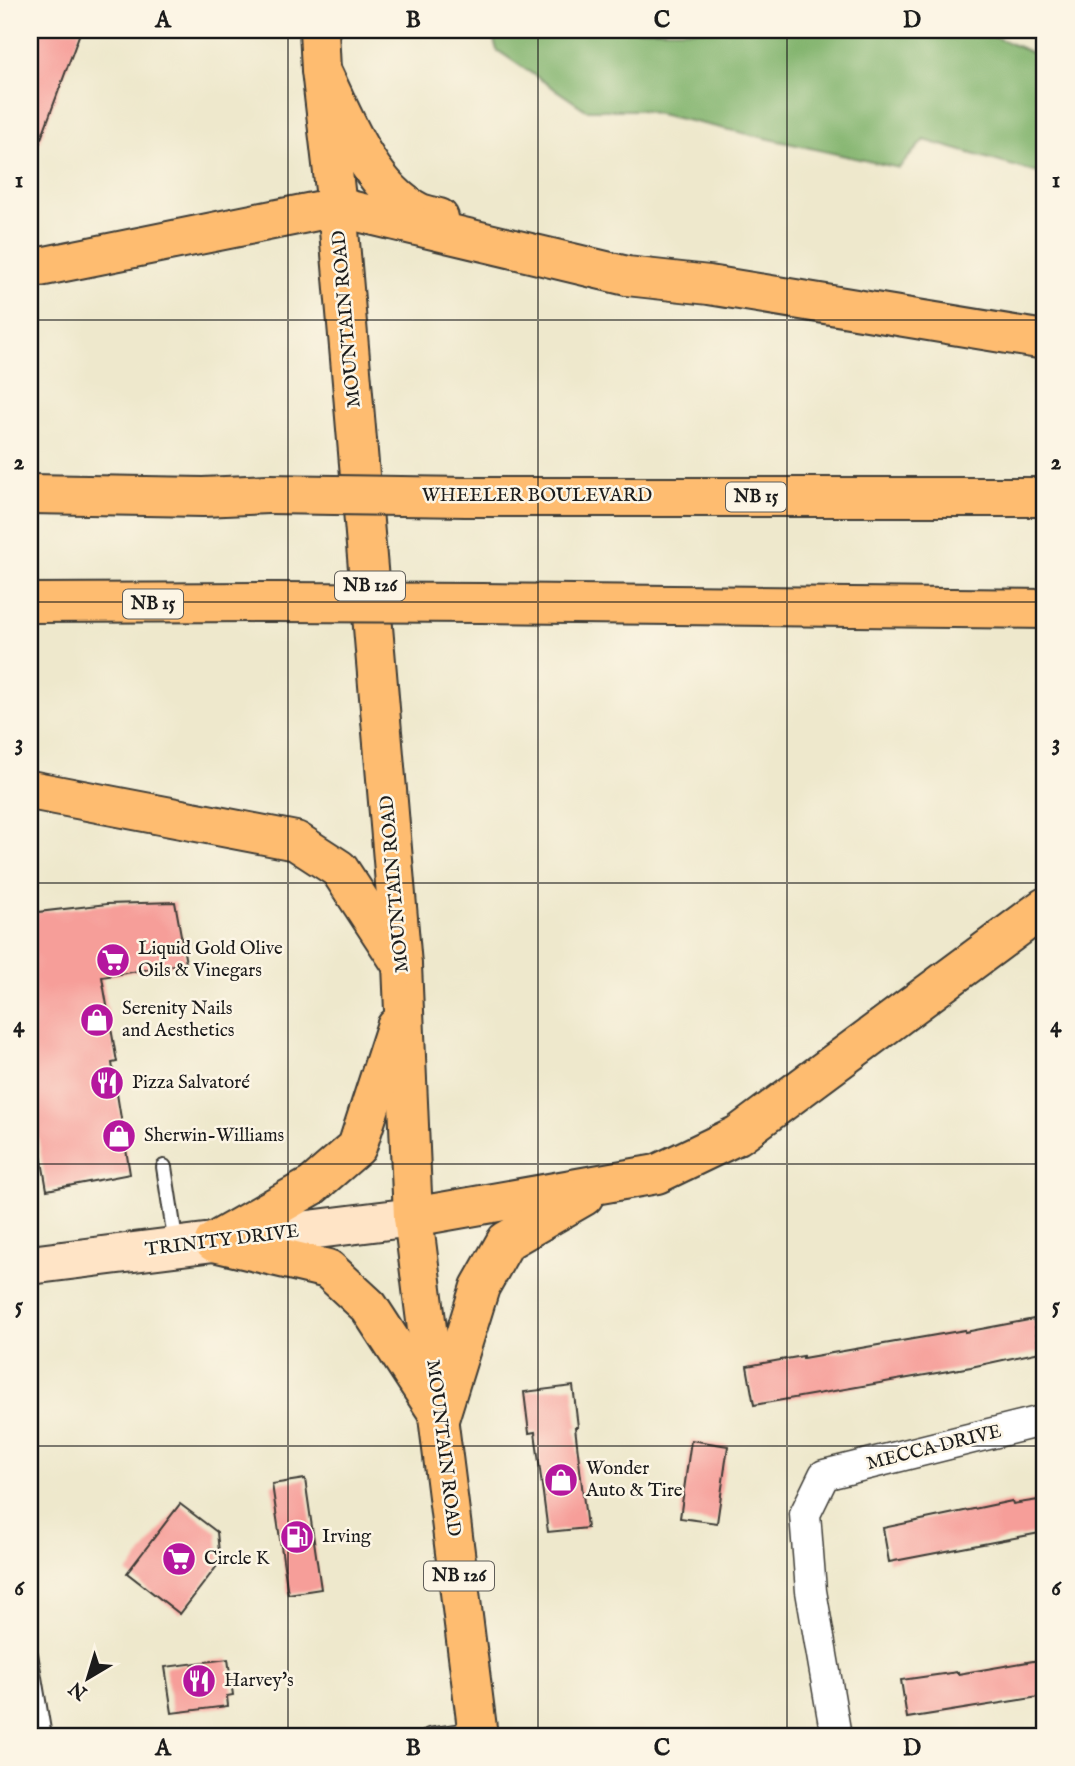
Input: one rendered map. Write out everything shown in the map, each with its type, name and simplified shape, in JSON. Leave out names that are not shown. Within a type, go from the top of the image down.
[{"type":"main road","name":"MOUNTAIN ROAD","points":[[319,30],[337,207],[402,965],[413,1217],[440,1416],[477,1733]]},
{"type":"main road","points":[[321,70],[365,161],[394,193],[418,213],[709,285]]},
{"type":"main road","points":[[30,269],[337,207],[628,276],[709,285],[1045,340]]},
{"type":"main road","name":"WHEELER BOULEVARD","points":[[30,494],[203,497],[268,494],[467,497],[1045,497]]},
{"type":"main road","name":"NB 15","points":[[30,603],[481,603],[1045,609]]},
{"type":"main road","points":[[30,790],[296,841],[340,869],[402,965]]},
{"type":"main road","points":[[413,1217],[657,1174],[738,1136],[1045,907]]},
{"type":"main road","points":[[214,1242],[312,1186],[358,1147],[404,1003]]},
{"type":"main road","points":[[440,1416],[480,1287],[506,1241],[607,1183]]},
{"type":"main road","points":[[214,1242],[328,1269],[369,1307],[440,1416]]},
{"type":"street","name":"TRINITY DRIVE","points":[[30,1265],[413,1217]]},
{"type":"street","name":"MECCA DRIVE","points":[[836,1736],[811,1591],[806,1514],[824,1475],[1045,1420]]},
{"type":"lane","points":[[164,1167],[176,1246]]},
{"type":"lane","points":[[30,1654],[44,1736]]},
{"type":"lane","points":[[429,1736],[477,1733]]},
{"type":"green space","points":[[491,30],[978,30],[1045,58],[1045,175],[924,140],[899,168],[641,110],[586,110],[497,50]]},
{"type":"building","points":[[30,30],[81,30],[32,163],[30,163]]},
{"type":"building","points":[[175,902],[186,963],[102,977],[117,1062],[112,1063],[130,1174],[47,1190],[30,1092],[30,913],[107,904]]},
{"type":"building","points":[[1034,1319],[1040,1352],[971,1367],[754,1405],[747,1366]]},
{"type":"building","name":"Wonder Auto & Tire","points":[[573,1386],[587,1528],[548,1532],[535,1432],[529,1433],[524,1392]]},
{"type":"building","points":[[691,1440],[728,1446],[717,1523],[680,1518]]},
{"type":"building","name":"Irving","points":[[305,1479],[321,1589],[288,1594],[272,1484]]},
{"type":"building","points":[[1045,1499],[1045,1532],[889,1562],[883,1528],[1012,1501],[1013,1504]]},
{"type":"building","name":"Circle K","points":[[180,1504],[217,1532],[220,1562],[180,1614],[127,1573]]},
{"type":"building","name":"Harvey's","points":[[228,1659],[233,1695],[227,1696],[228,1706],[172,1713],[165,1667]]},
{"type":"building","points":[[1045,1659],[1045,1696],[907,1718],[901,1680],[958,1674]]},
{"type":"place","name":"Liquid Gold Olive Oils & Vinegars","points":[[113,960]]},
{"type":"place","name":"Serenity Nails and Aesthetics","points":[[97,1020]]},
{"type":"place","name":"Pizza Salvatoré","points":[[107,1083]]},
{"type":"place","name":"Sherwin-Williams","points":[[119,1136]]},
{"type":"place","name":"Wonder Auto & Tire","points":[[561,1480]]},
{"type":"place","name":"Irving","points":[[297,1537]]},
{"type":"place","name":"Circle K","points":[[179,1559]]},
{"type":"place","name":"Harvey's","points":[[199,1681]]}]
